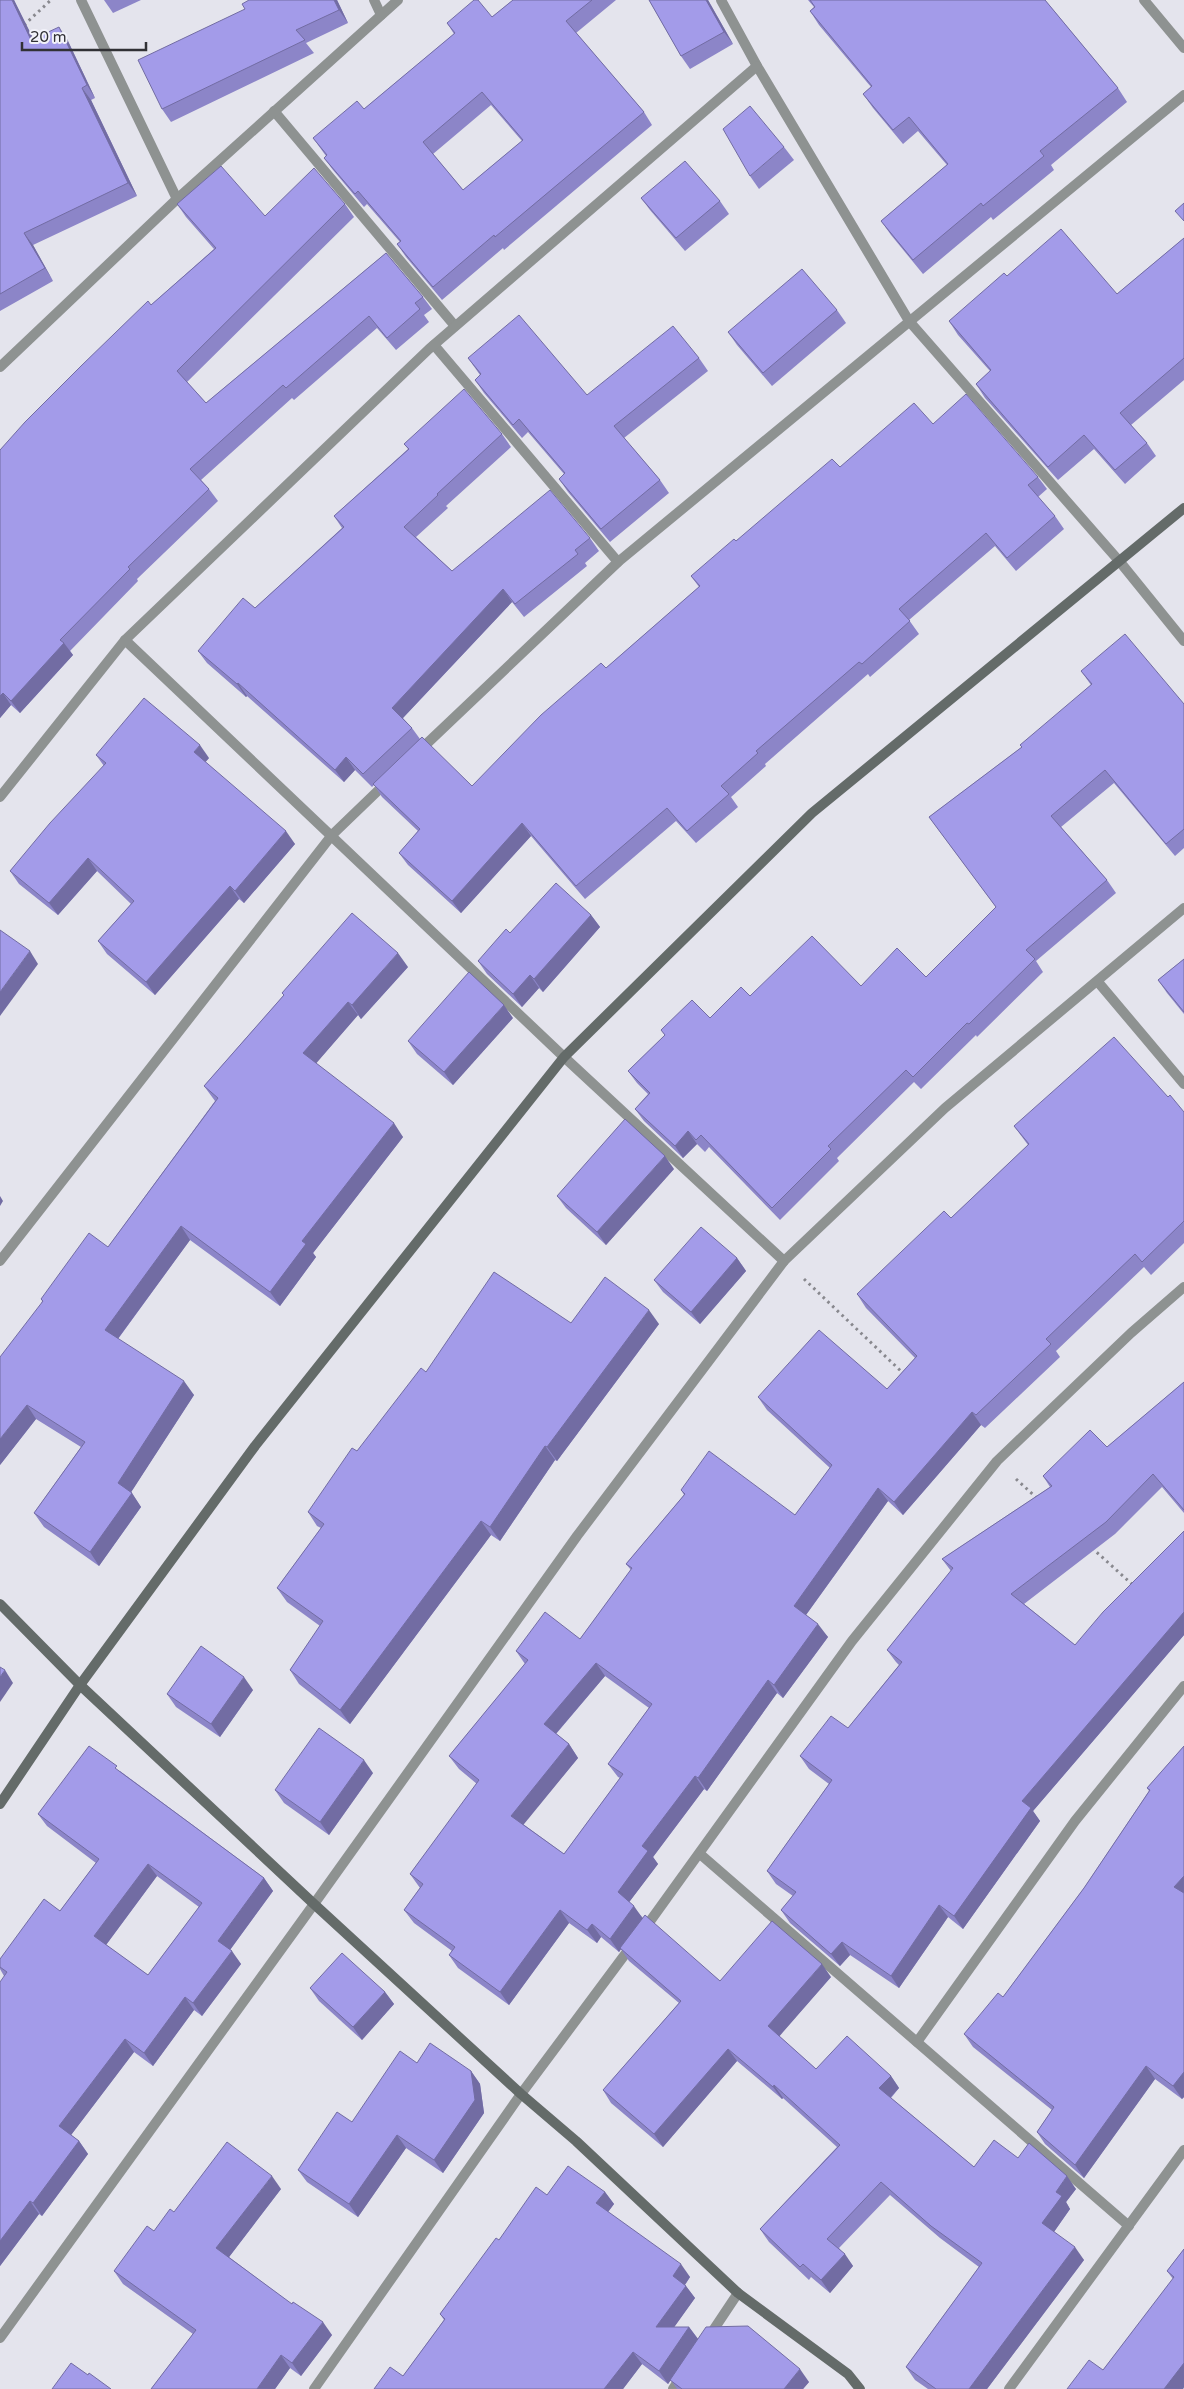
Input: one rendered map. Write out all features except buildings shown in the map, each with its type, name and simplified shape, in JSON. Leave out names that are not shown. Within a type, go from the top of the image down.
[{"type":"street","points":[[81,0],[177,199]]},
{"type":"street","points":[[374,0],[381,14]]},
{"type":"street","points":[[0,367],[177,199],[398,0]]},
{"type":"street","points":[[721,0],[757,66],[909,321],[1120,562],[1184,641]]},
{"type":"street","points":[[1144,0],[1184,48]]},
{"type":"street","points":[[0,797],[125,640],[434,345],[757,66]]},
{"type":"street","points":[[409,761],[618,562],[1184,95]]},
{"type":"street","points":[[274,111],[455,326]]},
{"type":"street","points":[[434,345],[618,562]]},
{"type":"street","points":[[0,1804],[80,1685],[255,1446],[564,1057],[812,813],[1184,508]]},
{"type":"street","points":[[125,640],[564,1057],[784,1261]]},
{"type":"street","points":[[0,1261],[332,835],[395,774]]},
{"type":"street","points":[[0,2338],[577,1536],[784,1261],[945,1108],[1098,982],[1184,908]]},
{"type":"street","points":[[1098,982],[1184,1084]]},
{"type":"street","points":[[314,2389],[521,2094],[700,1854],[852,1641],[997,1461],[1132,1333],[1184,1287]]},
{"type":"street","points":[[0,1604],[80,1685],[314,1904],[521,2094],[576,2141],[738,2293],[848,2374],[860,2389]]},
{"type":"street","points":[[917,2042],[1075,1821],[1184,1686]]},
{"type":"street","points":[[700,1854],[1129,2226]]},
{"type":"street","points":[[1009,2389],[1184,2150]]},
{"type":"street","points":[[700,2349],[738,2293]]},
{"type":"street","points":[[673,2389],[689,2365]]},
{"type":"path","points":[[22,28],[51,0]]}]
